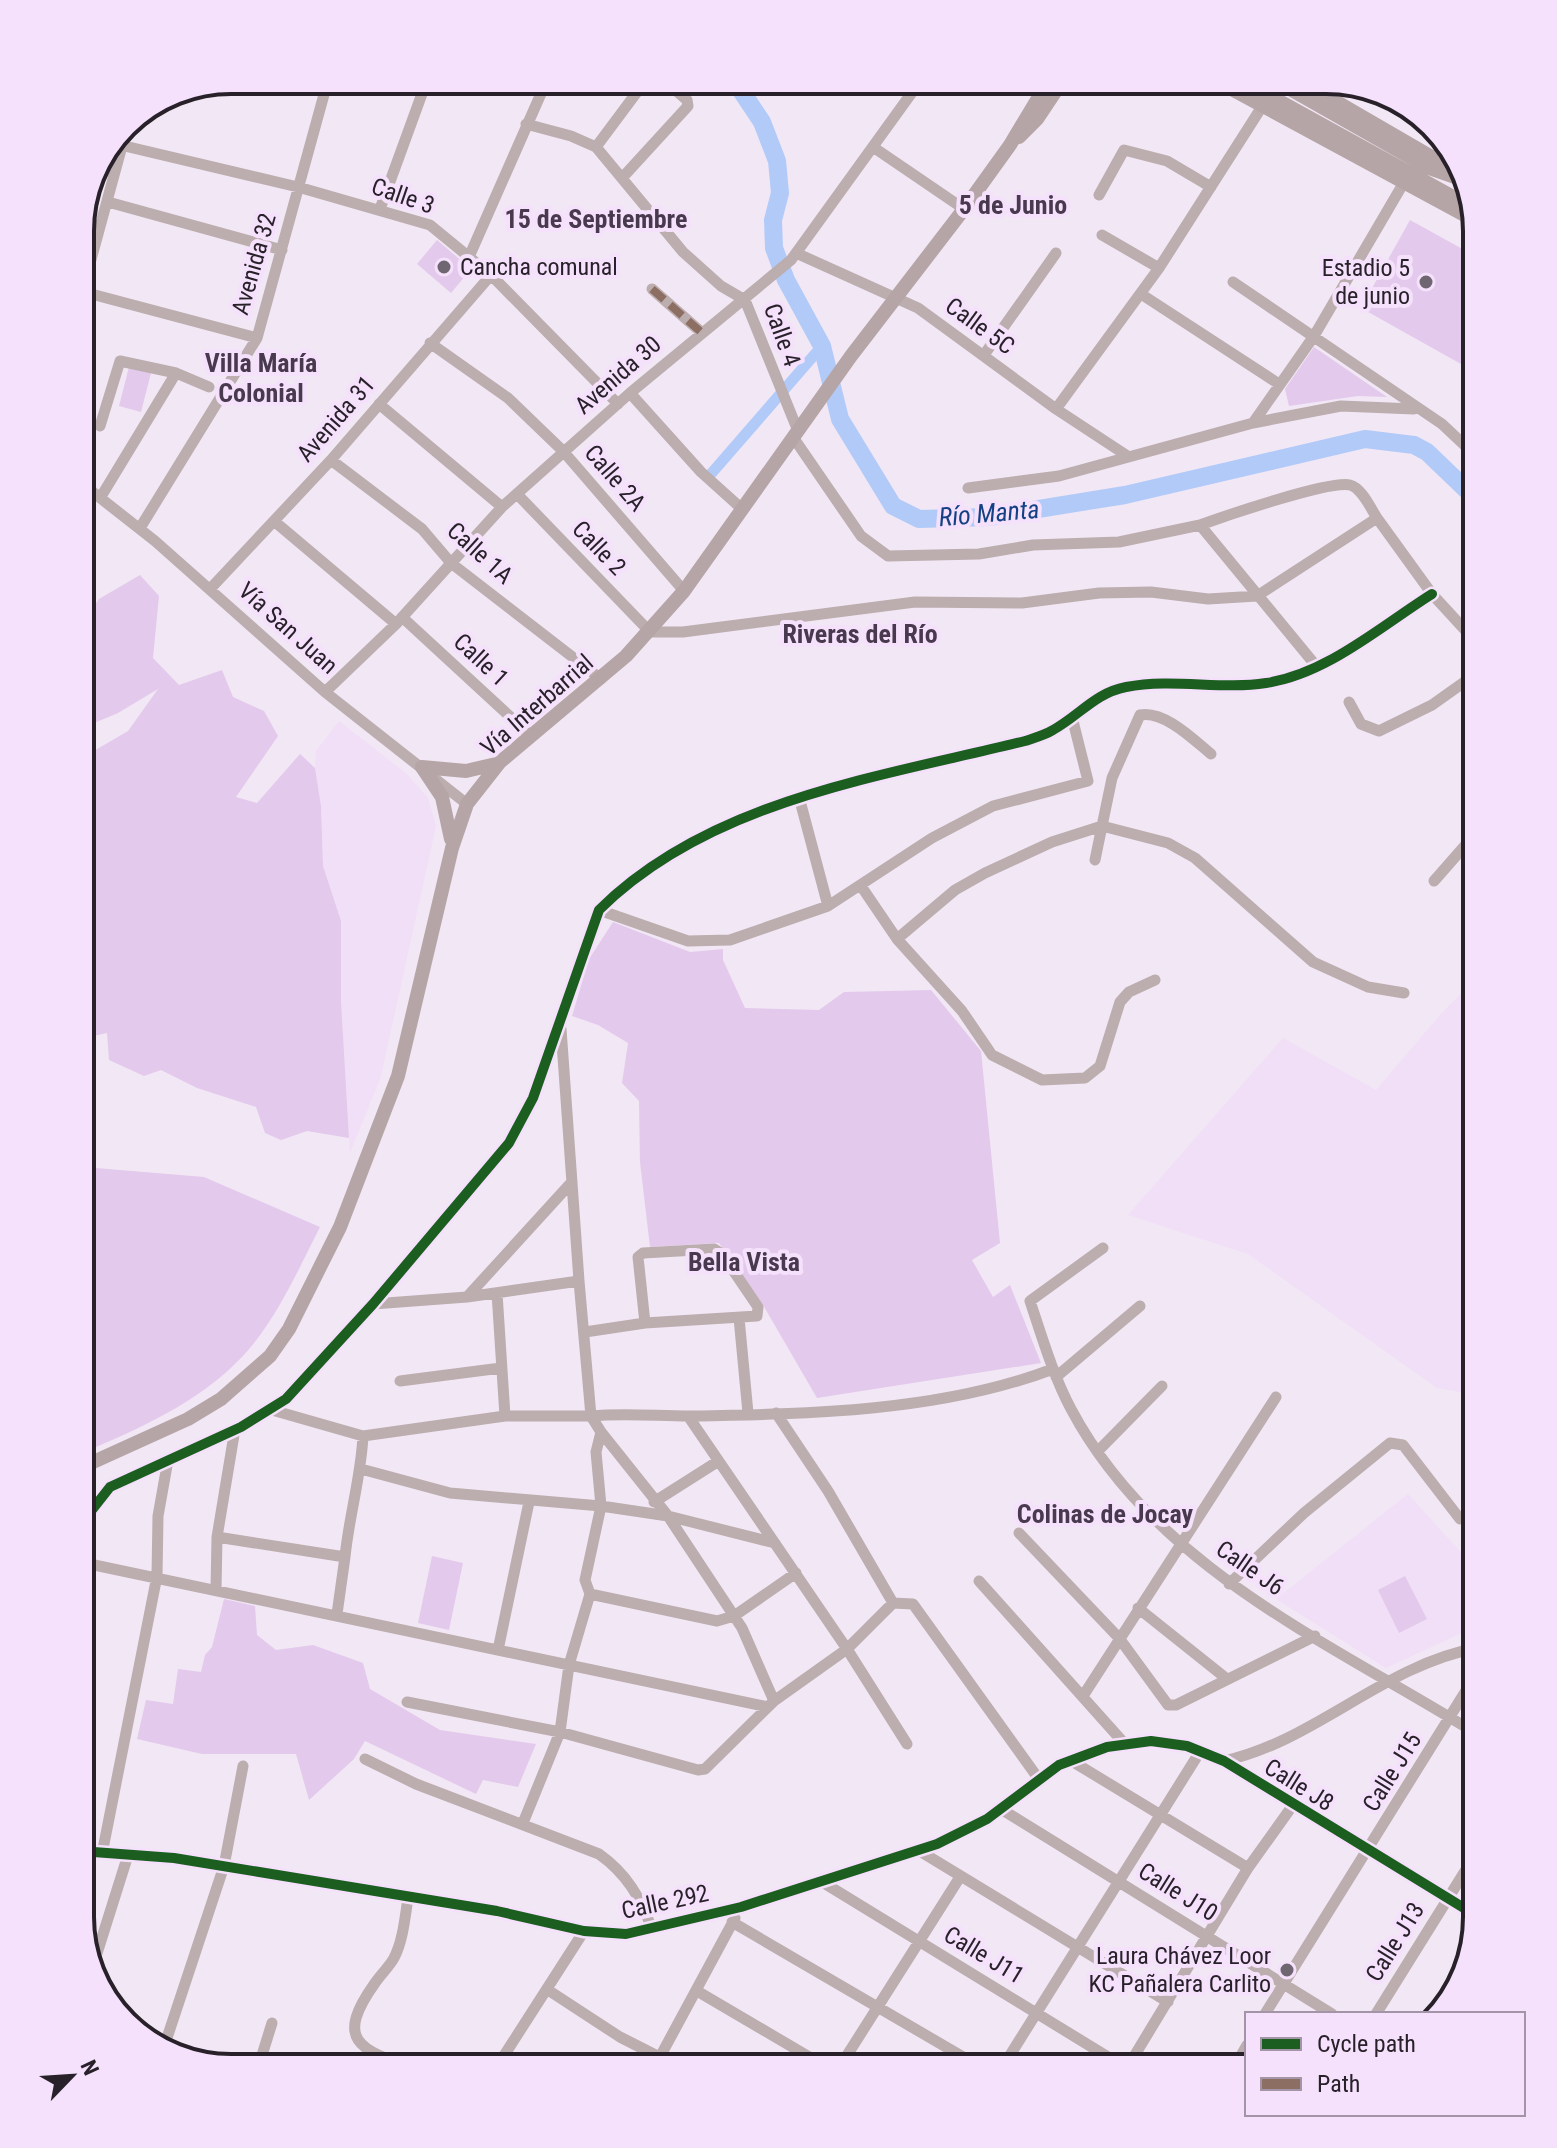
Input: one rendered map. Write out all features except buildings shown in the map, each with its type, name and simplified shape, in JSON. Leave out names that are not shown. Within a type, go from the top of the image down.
[{"type":"main road","name":"Vía Interbarrial","points":[[94,1462],[188,1419],[221,1399],[270,1356],[289,1329],[340,1227],[398,1076],[452,848],[467,804],[500,762],[601,679],[650,632],[684,591],[851,356],[899,297],[1010,145],[1041,94]]},
{"type":"main road","name":"Vía Interbarrial","points":[[1010,145],[1037,119],[1054,94]]},
{"type":"main road","points":[[1242,94],[1462,214]]},
{"type":"main road","points":[[1268,94],[1427,175],[1453,179]]},
{"type":"main road","points":[[1297,94],[1459,198]]},
{"type":"main road","points":[[1323,94],[1446,165]]},
{"type":"main road","points":[[422,767],[466,771],[500,762]]},
{"type":"main road","points":[[422,767],[442,797],[452,848]]},
{"type":"street","name":"Avenida 32","points":[[140,528],[257,338],[324,94]]},
{"type":"street","points":[[380,209],[420,94]]},
{"type":"street","points":[[469,257],[540,94]]},
{"type":"street","points":[[596,147],[636,94]]},
{"type":"street","points":[[623,177],[688,106],[687,100],[680,94]]},
{"type":"street","name":"Avenida 30","points":[[325,692],[399,620],[502,507],[630,393],[794,256],[911,94]]},
{"type":"street","points":[[1056,409],[1159,268],[1263,105]]},
{"type":"street","name":"Calle 4","points":[[526,124],[571,136],[596,147],[683,252],[721,286],[749,296],[779,389],[798,431],[861,536],[888,556],[979,554],[1033,545],[1119,542],[1200,525],[1279,499],[1345,484],[1357,488],[1377,518]]},
{"type":"street","name":"Calle 3","points":[[124,146],[298,187],[430,225],[491,275],[618,404]]},
{"type":"street","points":[[873,147],[964,209]]},
{"type":"street","points":[[1099,195],[1124,150],[1167,161],[1211,187]]},
{"type":"street","points":[[94,250],[108,202],[115,159]]},
{"type":"street","points":[[1253,423],[1314,336],[1403,184]]},
{"type":"street","points":[[108,202],[282,250]]},
{"type":"street","points":[[1102,235],[1159,268]]},
{"type":"street","points":[[984,355],[1056,253]]},
{"type":"street","name":"Calle 5C","points":[[794,256],[899,297],[1126,455]]},
{"type":"street","name":"Avenida 31","points":[[211,588],[331,460],[491,275]]},
{"type":"street","points":[[1233,282],[1416,410],[1442,424],[1463,444]]},
{"type":"street","points":[[652,289],[701,332]]},
{"type":"street","points":[[1141,294],[1279,384]]},
{"type":"street","points":[[94,297],[257,338]]},
{"type":"street","name":"Calle 2A","points":[[430,343],[508,398],[563,451],[684,591]]},
{"type":"street","points":[[100,426],[120,361],[176,373],[209,387]]},
{"type":"street","points":[[102,495],[176,373]]},
{"type":"street","points":[[630,393],[701,472],[741,508]]},
{"type":"street","points":[[379,404],[502,507]]},
{"type":"street","points":[[968,488],[1059,476],[1126,455],[1171,448],[1253,423],[1341,406],[1416,410]]},
{"type":"street","name":"Calle 1A","points":[[331,460],[422,529],[451,563],[601,679]]},
{"type":"street","name":"Vía San Juan","points":[[94,490],[211,588],[325,692],[467,804]]},
{"type":"street","name":"Calle 2","points":[[517,494],[650,632]]},
{"type":"street","points":[[650,632],[683,632],[915,602],[1022,603],[1099,593],[1151,592],[1208,599],[1257,596],[1377,518],[1432,594],[1463,628]]},
{"type":"street","name":"Calle 1","points":[[274,521],[399,620],[530,735]]},
{"type":"street","points":[[1200,525],[1317,667]]},
{"type":"street","points":[[94,1507],[110,1487],[272,1410],[373,1304],[509,1143],[533,1098],[599,910],[620,889],[674,853],[725,827],[799,797],[1025,741],[1053,730],[1095,697],[1125,687],[1173,682],[1264,684],[1317,667],[1432,594]]},
{"type":"street","points":[[1349,702],[1361,724],[1379,731],[1432,705],[1463,683]]},
{"type":"street","points":[[1095,860],[1112,778],[1140,715],[1147,713],[1177,727],[1211,754]]},
{"type":"street","points":[[1072,717],[1088,781]]},
{"type":"street","points":[[599,910],[670,937],[707,943],[767,929],[828,906],[932,838],[993,806],[1088,781],[1112,778]]},
{"type":"street","points":[[799,797],[828,906]]},
{"type":"street","points":[[897,939],[955,890],[985,873],[1052,842],[1102,826],[1168,843],[1195,858],[1313,962],[1368,987],[1404,993]]},
{"type":"street","points":[[1434,881],[1463,848]]},
{"type":"street","points":[[861,886],[897,939],[962,1011],[992,1055],[1042,1080],[1085,1078],[1100,1066],[1120,1002],[1129,992],[1155,980]]},
{"type":"street","points":[[561,1022],[570,1184],[591,1416],[654,1502],[668,1516],[734,1616],[771,1704]]},
{"type":"street","points":[[467,1297],[570,1184]]},
{"type":"street","points":[[585,1332],[645,1323],[757,1316],[758,1307],[722,1254],[710,1248],[640,1255],[645,1323]]},
{"type":"street","name":"Calle J6","points":[[1103,1248],[1030,1301],[1072,1411],[1098,1451],[1130,1492],[1181,1545],[1229,1584],[1463,1725]]},
{"type":"street","points":[[373,1304],[467,1297],[579,1281]]},
{"type":"street","points":[[497,1293],[505,1416]]},
{"type":"street","points":[[272,1410],[363,1436],[505,1416],[776,1413],[914,1402],[1055,1373],[1140,1306]]},
{"type":"street","points":[[739,1318],[748,1413]]},
{"type":"street","points":[[400,1381],[501,1368]]},
{"type":"street","points":[[1098,1451],[1162,1386]]},
{"type":"street","points":[[1083,1696],[1276,1397]]},
{"type":"street","points":[[776,1413],[828,1491],[893,1603]]},
{"type":"street","points":[[688,1416],[847,1649],[907,1744]]},
{"type":"street","points":[[216,1589],[217,1537],[235,1429]]},
{"type":"street","points":[[523,1823],[560,1732],[569,1665],[590,1594],[585,1580],[601,1506],[596,1452],[601,1432]]},
{"type":"street","points":[[337,1614],[348,1524],[361,1469],[363,1436]]},
{"type":"street","points":[[1229,1584],[1304,1513],[1390,1443],[1403,1445],[1460,1519]]},
{"type":"street","points":[[102,1854],[157,1576],[158,1516],[168,1460]]},
{"type":"street","points":[[654,1502],[717,1462]]},
{"type":"street","points":[[361,1469],[450,1493],[601,1506],[668,1516],[775,1543]]},
{"type":"street","points":[[498,1650],[529,1502]]},
{"type":"street","points":[[1019,1533],[1119,1638],[1168,1705],[1176,1705],[1315,1636]]},
{"type":"street","points":[[217,1537],[345,1557]]},
{"type":"street","points":[[94,1565],[569,1665],[771,1704]]},
{"type":"street","points":[[590,1594],[717,1621],[734,1616],[796,1573]]},
{"type":"street","points":[[979,1581],[1123,1742]]},
{"type":"street","points":[[407,1702],[560,1732],[698,1770],[705,1769],[771,1704],[847,1649],[893,1603],[913,1604],[1038,1778]]},
{"type":"street","points":[[1138,1608],[1227,1679]]},
{"type":"street","points":[[1224,1761],[1255,1754],[1390,1681],[1442,1657],[1463,1652]]},
{"type":"street","name":"Calle J15","points":[[1266,2012],[1463,1696]]},
{"type":"street","name":"Calle 292","points":[[94,1853],[224,1866],[497,1911],[584,1931],[626,1934],[741,1907],[970,1830],[1038,1778],[1070,1760],[1123,1742],[1151,1741],[1201,1750],[1224,1761]]},
{"type":"street","points":[[1011,2054],[1201,1750]]},
{"type":"street","points":[[365,1759],[416,1784],[599,1854],[620,1869],[641,1899],[652,1929]]},
{"type":"street","points":[[1070,1760],[1248,1868]]},
{"type":"street","name":"Calle J8","points":[[1224,1761],[1463,1907]]},
{"type":"street","points":[[167,2038],[224,1866],[243,1766]]},
{"type":"street","points":[[1135,2054],[1248,1868],[1293,1805]]},
{"type":"street","name":"Calle J10","points":[[1001,1809],[1329,2012]]},
{"type":"street","points":[[918,1850],[1168,2002]]},
{"type":"street","points":[[98,1949],[128,1855]]},
{"type":"street","name":"Calle J13","points":[[1377,2012],[1463,1874]]},
{"type":"street","points":[[848,2054],[960,1877]]},
{"type":"street","name":"Calle J11","points":[[819,1880],[1104,2054]]},
{"type":"street","points":[[374,2054],[363,2050],[354,2038],[352,2026],[357,2009],[394,1958],[408,1898]]},
{"type":"street","points":[[662,2054],[741,1907]]},
{"type":"street","points":[[732,1922],[958,2054]]},
{"type":"street","points":[[505,2054],[584,1931]]},
{"type":"street","points":[[548,1990],[620,2037],[657,2054]]},
{"type":"street","points":[[697,1991],[804,2054]]},
{"type":"street","points":[[262,2054],[272,2023]]},
{"type":"shaded area","name":"Estadio 5 de junio","points":[[1410,220],[1463,249],[1463,365],[1361,308]]},
{"type":"shaded area","name":"Cancha comunal","points":[[437,240],[471,269],[451,293],[417,264]]},
{"type":"shaded area","points":[[1314,347],[1387,397],[1358,396],[1289,406],[1285,389]]},
{"type":"shaded area","points":[[129,367],[151,373],[141,412],[119,406]]},
{"type":"shaded area","points":[[140,575],[159,596],[153,658],[179,685],[222,670],[233,697],[264,711],[278,736],[236,797],[257,803],[300,754],[315,768],[321,806],[323,866],[341,921],[341,1001],[349,1138],[307,1131],[281,1140],[265,1133],[256,1107],[197,1088],[161,1070],[144,1076],[109,1060],[107,1033],[94,1036],[94,751],[128,731],[158,689],[94,723],[94,606],[99,599]]},
{"type":"shaded area","points":[[339,721],[407,774],[428,798],[436,826],[381,1076],[350,1153],[341,1001],[341,921],[323,866],[321,806],[315,768],[316,751]]},
{"type":"shaded area","points":[[613,922],[690,952],[723,949],[723,960],[745,1008],[819,1010],[844,992],[931,990],[981,1051],[1000,1243],[972,1260],[993,1297],[1010,1285],[1041,1363],[817,1398],[763,1305],[719,1243],[650,1247],[640,1162],[639,1101],[622,1083],[628,1043],[598,1025],[572,1016],[589,959]]},
{"type":"shaded area","points":[[1463,991],[1463,1393],[1437,1388],[1248,1254],[1128,1215],[1283,1038],[1376,1090]]},
{"type":"shaded area","points":[[94,1168],[204,1177],[320,1227],[286,1295],[242,1357],[186,1402],[94,1448]]},
{"type":"shaded area","points":[[1408,1494],[1463,1555],[1463,1632],[1386,1668],[1276,1599]]},
{"type":"shaded area","points":[[432,1556],[463,1563],[449,1630],[418,1623]]},
{"type":"shaded area","points":[[1405,1576],[1427,1619],[1399,1633],[1378,1590]]},
{"type":"shaded area","points":[[224,1599],[255,1606],[257,1635],[276,1650],[313,1645],[363,1663],[370,1689],[440,1730],[536,1744],[518,1787],[483,1780],[476,1794],[365,1741],[354,1759],[309,1800],[296,1754],[202,1754],[137,1739],[146,1700],[173,1704],[178,1669],[201,1672],[205,1655],[212,1647]]},
{"type":"waterway","name":"Río Manta","points":[[743,94],[762,122],[777,161],[780,193],[773,220],[774,248],[786,280],[822,346],[840,419],[893,506],[919,519],[989,517],[1125,495],[1365,439],[1414,445],[1427,452],[1463,487]]},
{"type":"waterway","points":[[710,475],[822,346]]},
{"type":"marked path","points":[[652,289],[701,332]]},
{"type":"cycle path","points":[[94,1507],[110,1487],[241,1427],[286,1399],[373,1304],[509,1143],[533,1098],[599,910],[643,873],[692,842],[744,818],[799,798],[1043,735],[1096,699],[1115,690],[1161,684],[1249,685],[1289,678],[1353,647],[1432,594]]},
{"type":"cycle path","points":[[94,1852],[174,1858],[497,1911],[584,1931],[626,1934],[741,1907],[937,1844],[987,1819],[1059,1765],[1107,1747],[1151,1741],[1187,1746],[1224,1761],[1463,1907]]},
{"type":"place","name":"Cancha comunal","points":[[444,267]]},
{"type":"place","name":"Estadio 5 de junio","points":[[1426,282]]},
{"type":"place","name":"Laura Chávez Loor KC Pañalera Carlito","points":[[1287,1970]]},
{"type":"district","name":"5 de Junio","points":[[1013,205]]},
{"type":"district","name":"15 de Septiembre","points":[[596,219]]},
{"type":"district","name":"Villa María Colonial","points":[[261,378]]},
{"type":"district","name":"Riveras del Río","points":[[860,634]]},
{"type":"district","name":"Bella Vista","points":[[744,1262]]},
{"type":"district","name":"Colinas de Jocay","points":[[1105,1514]]}]
